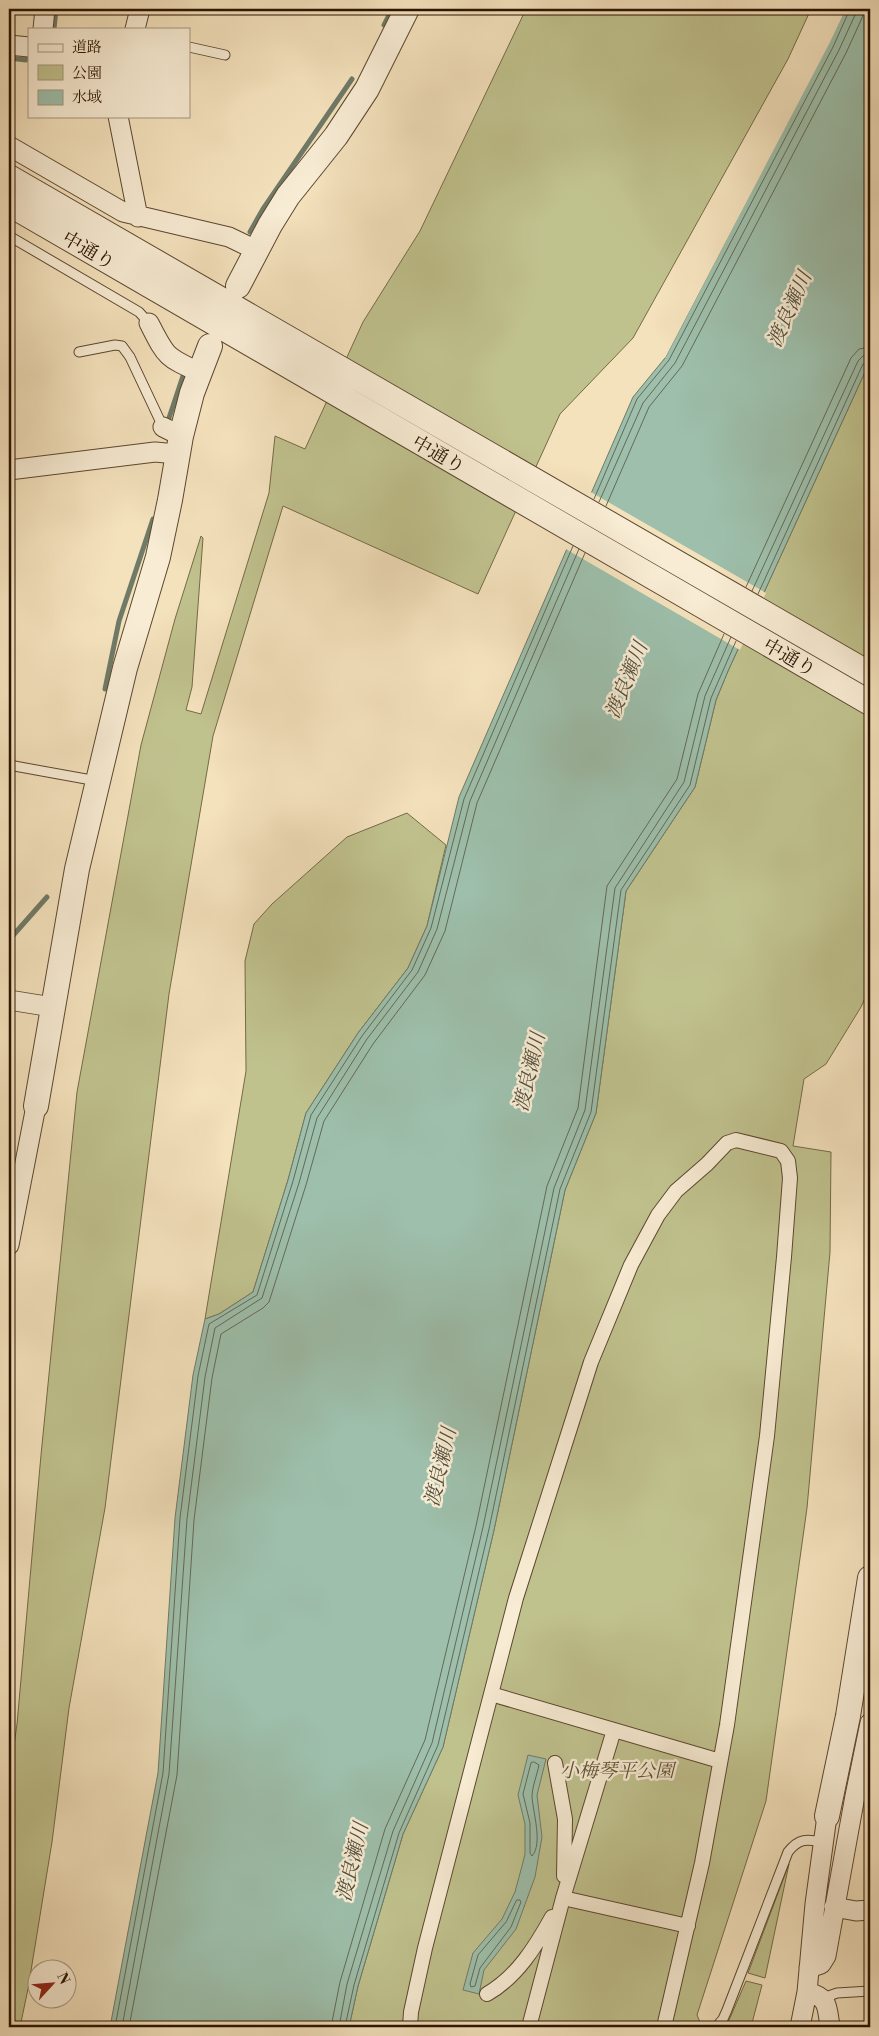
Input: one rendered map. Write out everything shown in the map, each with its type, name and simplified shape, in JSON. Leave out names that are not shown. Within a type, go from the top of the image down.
[{"type":"street","points":[[43,28],[45,9]]},
{"type":"street","points":[[135,28],[140,9]]},
{"type":"street","points":[[238,286],[256,250],[288,196],[336,136],[363,96],[407,9]]},
{"type":"street","points":[[9,45],[28,47]]},
{"type":"street","points":[[118,118],[138,217]]},
{"type":"street","points":[[9,146],[123,212],[229,237],[256,250]]},
{"type":"street","name":"中通り","points":[[9,177],[870,674]]},
{"type":"street","name":"中通り","points":[[9,204],[870,703]]},
{"type":"street","points":[[149,323],[164,353],[172,360],[199,372]]},
{"type":"street","points":[[9,1245],[36,1106],[77,869],[125,668],[158,557],[170,500],[173,439],[210,346]]},
{"type":"street","points":[[9,470],[155,452],[173,439]]},
{"type":"street","points":[[9,1000],[52,1007]]},
{"type":"street","points":[[410,2027],[425,1948],[516,1598],[591,1362],[631,1265],[658,1214],[676,1191],[707,1164],[727,1143],[736,1140],[781,1151],[788,1160],[790,1178],[774,1366],[758,1505],[720,1761],[702,1863],[664,2027]]},
{"type":"street","points":[[800,2027],[815,1995],[809,1968],[823,1842],[848,1716],[870,1578]]},
{"type":"street","points":[[491,1694],[720,1761]]},
{"type":"street","points":[[809,1968],[821,1964],[826,1956],[834,1908],[862,1797],[870,1723]]},
{"type":"street","points":[[529,2027],[563,1898],[614,1730]]},
{"type":"street","points":[[487,1994],[497,1989],[536,1947],[563,1898],[565,1819],[555,1763]]},
{"type":"street","points":[[563,1898],[688,1926]]},
{"type":"street","points":[[834,1908],[856,1911],[870,1910]]},
{"type":"street","points":[[815,1995],[827,2005],[830,2027]]},
{"type":"lane","points":[[190,47],[225,56]]},
{"type":"lane","points":[[9,236],[139,312],[149,323]]},
{"type":"lane","points":[[79,352],[115,345],[122,346],[130,357],[173,439]]},
{"type":"lane","points":[[9,765],[98,782]]},
{"type":"lane","points":[[716,2027],[723,2019],[727,2010],[788,1852],[794,1844],[804,1839],[823,1842]]},
{"type":"lane","points":[[815,1995],[870,1991]]},
{"type":"green space","points":[[526,9],[811,9],[788,59],[633,338],[560,414],[478,594],[283,506],[213,736],[169,994],[105,1508],[69,1708],[52,1842],[33,1958],[28,1958],[28,1989],[20,2027],[9,2027],[9,1782],[17,1724],[41,1455],[77,1092],[141,745],[175,619],[201,536],[203,538],[192,687],[186,710],[201,714],[269,493],[275,436],[305,449],[363,322],[420,231]]},
{"type":"green space","name":"小梅琴平公園","points":[[870,361],[870,987],[861,1007],[826,1064],[804,1079],[793,1146],[831,1152],[830,1252],[807,1508],[766,1801],[697,2015],[702,2027],[349,2027],[358,1986],[403,1834],[443,1747],[494,1530],[565,1190],[596,1113],[626,891],[695,787],[716,700]]},
{"type":"green space","points":[[407,813],[446,845],[427,926],[408,968],[358,1033],[306,1113],[288,1180],[253,1292],[219,1314],[205,1319],[246,1071],[245,961],[254,924],[272,904],[347,837]]},
{"type":"green space","points":[[789,1864],[765,1978],[748,1973]]},
{"type":"green space","points":[[746,1981],[762,1985],[751,2027],[726,2027]]},
{"type":"water","name":"渡良瀬川","points":[[846,9],[870,9],[870,361],[716,700],[695,787],[626,891],[596,1113],[565,1190],[494,1530],[443,1747],[403,1834],[358,1986],[349,2027],[110,2027],[158,1773],[175,1518],[193,1375],[205,1319],[219,1314],[253,1292],[288,1180],[306,1113],[358,1033],[408,968],[427,926],[459,797],[633,397],[665,358]]},
{"type":"water","points":[[528,1755],[546,1759],[537,1795],[542,1837],[535,1877],[516,1929],[484,1970],[479,1994],[463,1990],[473,1953],[502,1919],[515,1892],[525,1854],[525,1824],[518,1795]]},
{"type":"pier","points":[[843,9],[846,9],[829,44],[665,358],[663,357]]},
{"type":"pier","points":[[589,491],[766,593],[740,650],[564,548]]},
{"type":"waterway","points":[[54,28],[56,9]]},
{"type":"waterway","points":[[384,25],[392,9]]},
{"type":"waterway","points":[[9,58],[26,60],[28,57]]},
{"type":"waterway","points":[[250,232],[263,209],[352,79]]},
{"type":"waterway","points":[[169,418],[183,376]]},
{"type":"waterway","points":[[105,689],[119,621],[153,519]]},
{"type":"waterway","points":[[9,940],[47,897]]}]
